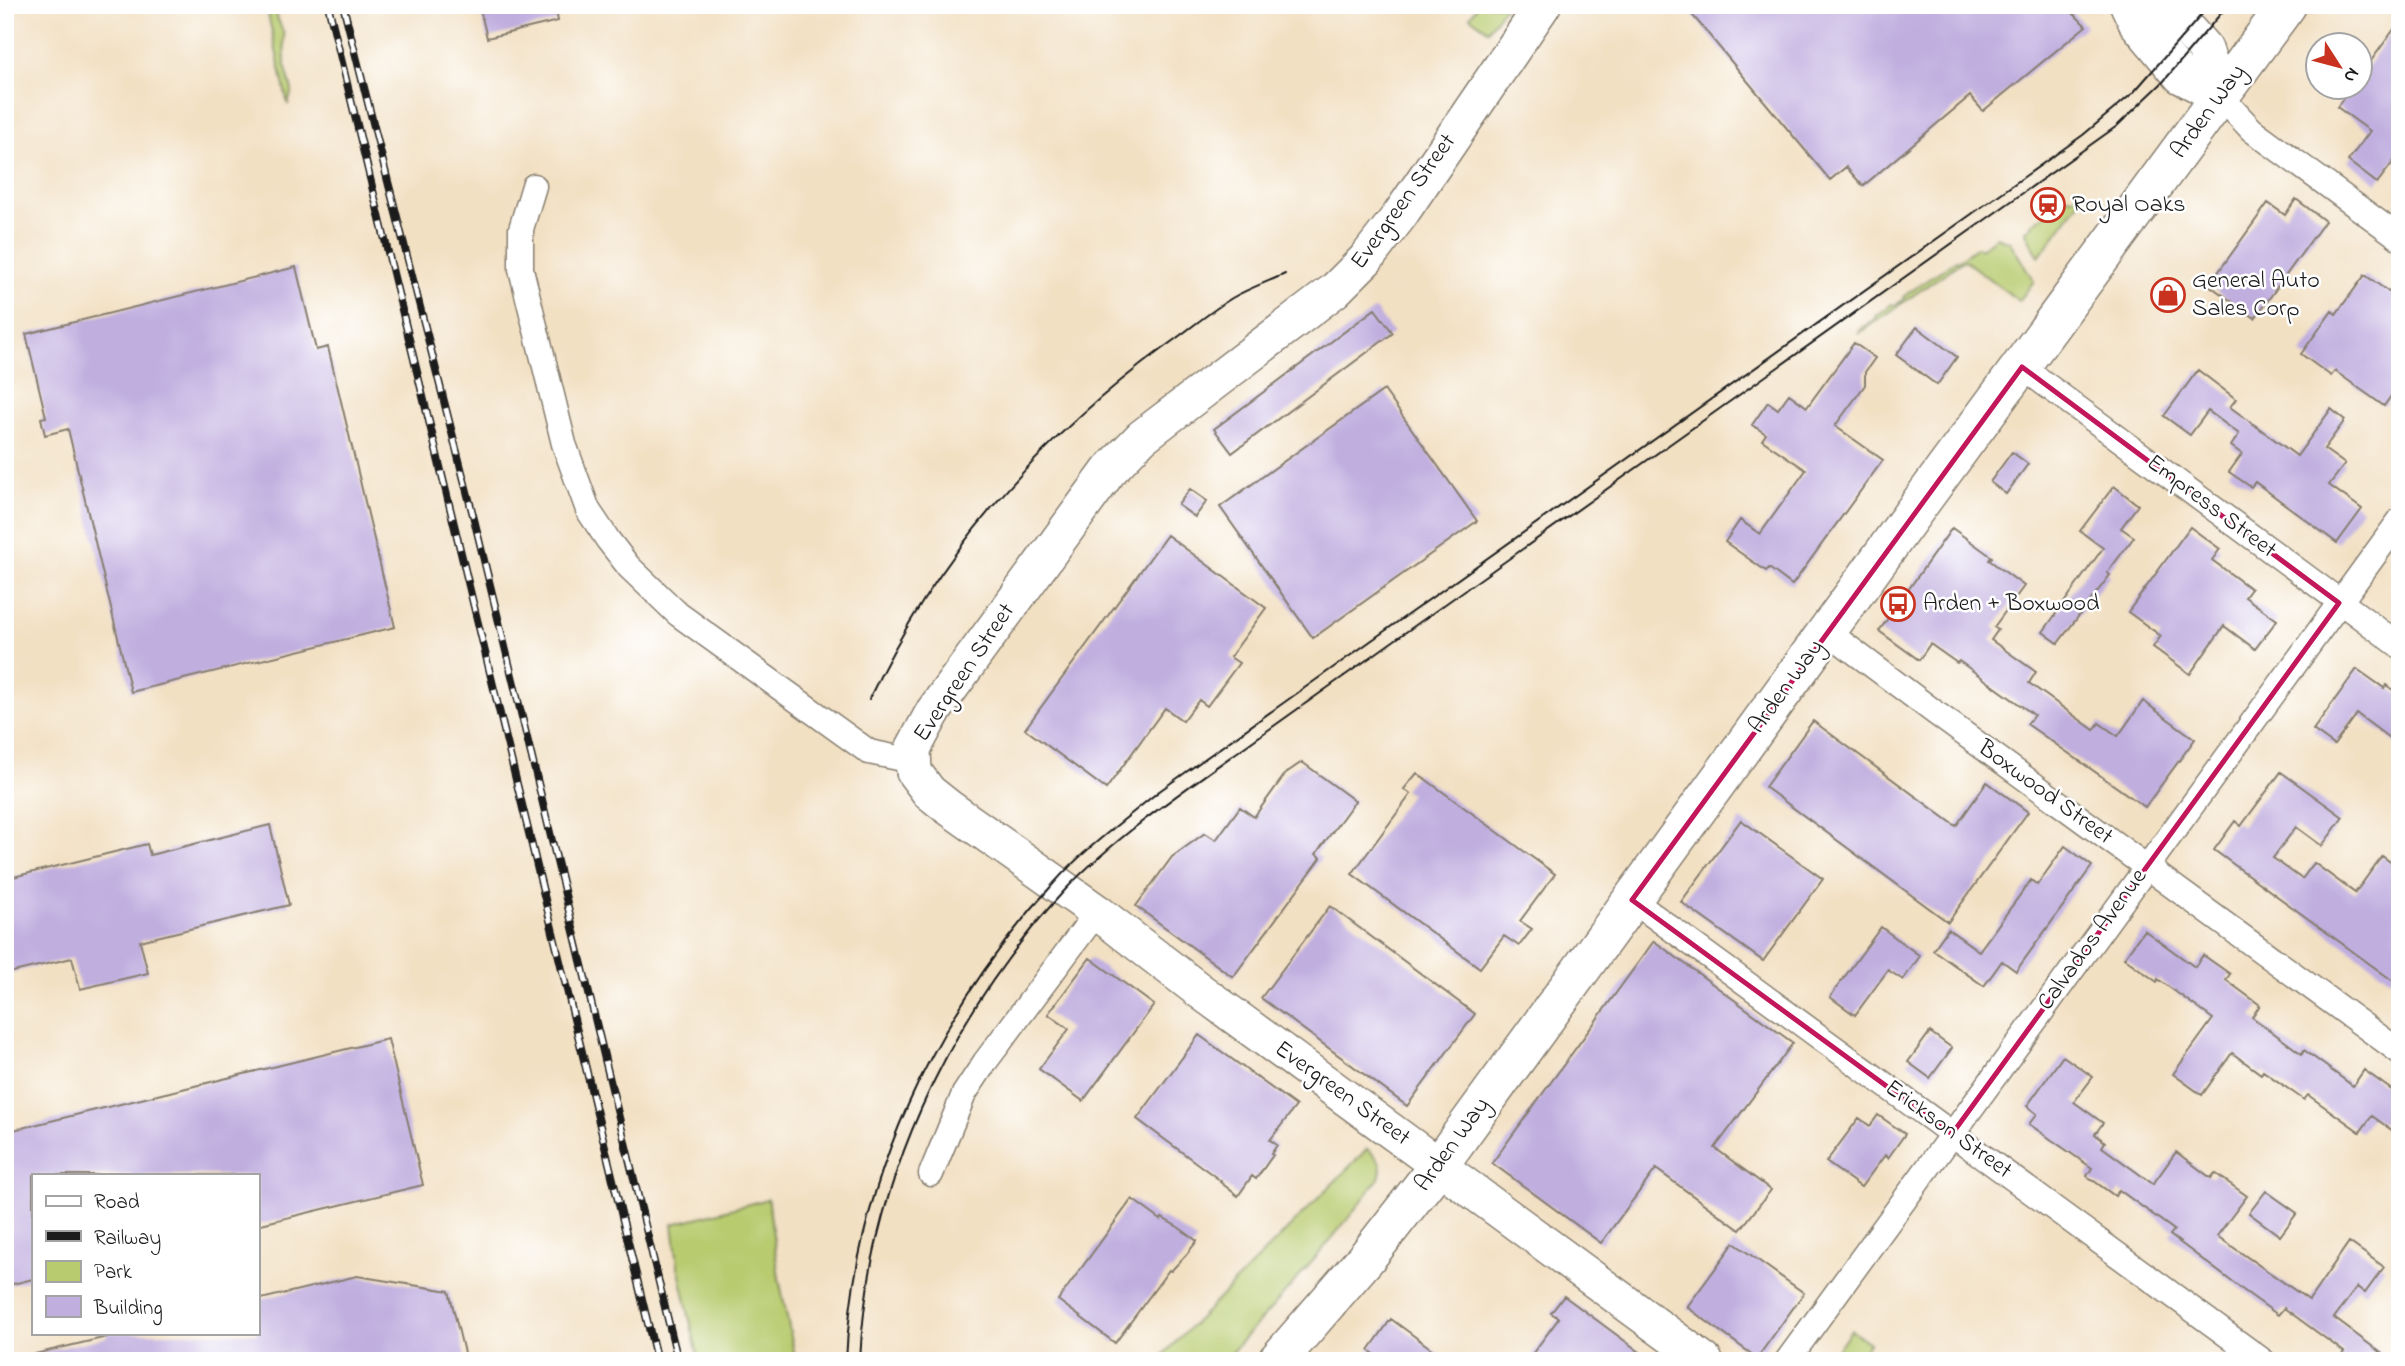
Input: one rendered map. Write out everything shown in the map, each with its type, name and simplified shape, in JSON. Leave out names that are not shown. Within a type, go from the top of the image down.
[{"type":"main road","name":"Arden Way","points":[[1277,1361],[1367,1257],[1439,1165],[2287,5]]},
{"type":"street","name":"Evergreen Street","points":[[1543,5],[1400,215],[1353,274],[1142,437],[1109,471],[945,695],[917,739],[914,772],[929,792],[1097,912],[1200,991],[1705,1361]]},
{"type":"street","points":[[2128,5],[2136,22],[2181,76],[2221,96],[2252,130],[2400,238]]},
{"type":"street","points":[[2166,5],[2205,49],[2221,96]]},
{"type":"street","points":[[534,186],[521,229],[522,269],[564,444],[589,510],[608,540],[629,567],[678,614],[869,752],[913,761]]},
{"type":"street","name":"Empress Street","points":[[2022,367],[2400,646]]},
{"type":"street","name":"Calvados Avenue","points":[[1787,1361],[2400,520]]},
{"type":"street","name":"Boxwood Street","points":[[1828,632],[2400,1052]]},
{"type":"street","name":"Erickson Street","points":[[1632,900],[2263,1361]]},
{"type":"street","points":[[931,1174],[964,1094],[1097,912]]},
{"type":"highlighted area","points":[[2022,367],[2339,603],[1952,1134],[1632,900]]},
{"type":"green space","points":[[266,5],[272,5],[284,34],[285,65],[292,90],[288,105]]},
{"type":"green space","points":[[1478,5],[1506,5],[1488,30],[1470,17]]},
{"type":"green space","points":[[2079,193],[2080,201],[2039,257],[2025,231],[2070,196],[2072,198]]},
{"type":"green space","points":[[1996,237],[2010,242],[2034,281],[2019,301],[1964,260],[1858,334],[1892,304],[1903,300],[1904,296],[1956,260],[1977,247],[1980,249]]},
{"type":"green space","points":[[1367,1149],[1379,1161],[1379,1178],[1353,1213],[1225,1361],[1157,1361]]},
{"type":"green space","points":[[768,1199],[779,1278],[796,1361],[699,1361],[678,1266],[673,1224]]},
{"type":"green space","points":[[1851,1330],[1869,1343],[1859,1358],[1862,1361],[1829,1361]]},
{"type":"building","points":[[479,5],[555,5],[558,21],[487,38]]},
{"type":"building","points":[[1684,5],[2065,5],[2086,26],[1983,111],[1970,96],[1863,186],[1846,167],[1830,180]]},
{"type":"building","points":[[2400,21],[2400,153],[2377,183],[2348,161],[2370,131],[2337,107],[2341,102],[2374,102],[2374,57]]},
{"type":"building","points":[[2296,199],[2325,221],[2255,318],[2209,285],[2268,203],[2285,215]]},
{"type":"building","points":[[296,267],[316,350],[328,347],[395,627],[131,692],[68,429],[45,435],[41,418],[46,417],[26,334]]},
{"type":"building","points":[[2365,275],[2400,300],[2400,402],[2391,396],[2384,406],[2335,371],[2331,376],[2301,354],[2332,311],[2336,314]]},
{"type":"building","name":"General Auto Sales Corp","points":[[2166,282],[2182,293],[2171,308],[2155,296]]},
{"type":"building","points":[[1375,309],[1393,333],[1232,453],[1214,429]]},
{"type":"building","points":[[1917,327],[1957,357],[1937,385],[1896,355]]},
{"type":"building","points":[[1854,343],[1875,358],[1865,372],[1865,385],[1835,426],[1883,460],[1792,585],[1769,568],[1766,571],[1725,542],[1740,520],[1760,534],[1806,470],[1762,440],[1766,434],[1752,425],[1768,402],[1778,409],[1789,394],[1807,407]]},
{"type":"building","points":[[2198,370],[2236,399],[2230,407],[2297,456],[2331,409],[2345,420],[2324,449],[2345,464],[2329,485],[2362,509],[2337,543],[2255,482],[2251,487],[2229,472],[2242,454],[2231,446],[2239,434],[2208,411],[2190,435],[2164,416]]},
{"type":"building","points":[[1384,390],[1477,521],[1313,638],[1220,507]]},
{"type":"building","points":[[2012,452],[2028,464],[2006,494],[1990,482]]},
{"type":"building","points":[[2114,486],[2138,505],[2121,528],[2134,537],[2107,573],[2110,575],[2058,643],[2043,632],[2103,548],[2080,531]]},
{"type":"building","points":[[1190,489],[1207,501],[1195,517],[1178,505]]},
{"type":"building","points":[[2190,527],[2220,549],[2212,560],[2251,589],[2245,597],[2277,620],[2255,649],[2224,626],[2190,674],[2153,647],[2161,636],[2128,612]]},
{"type":"building","points":[[1952,528],[1992,557],[1989,560],[2024,586],[1994,627],[1998,630],[1991,640],[2036,672],[2029,683],[2094,730],[2099,723],[2118,736],[2143,701],[2195,739],[2145,807],[2027,724],[2034,715],[1959,661],[1957,663],[1930,644],[1919,660],[1879,631]]},
{"type":"building","points":[[1167,535],[1266,608],[1230,657],[1239,663],[1207,706],[1199,700],[1183,721],[1165,708],[1106,789],[1025,729]]},
{"type":"building","points":[[2357,669],[2384,688],[2386,685],[2400,695],[2400,746],[2357,714],[2334,745],[2313,730]]},
{"type":"building","points":[[1813,721],[1956,826],[1987,782],[2028,812],[1948,922],[1765,787]]},
{"type":"building","points":[[1302,762],[1355,801],[1316,854],[1321,858],[1233,977],[1136,906],[1172,857],[1205,833],[1216,840],[1240,807],[1254,817],[1286,773]]},
{"type":"building","points":[[2281,772],[2343,817],[2322,846],[2296,827],[2273,858],[2302,879],[2314,863],[2355,893],[2382,856],[2400,869],[2400,986],[2214,850],[2235,821],[2241,826]]},
{"type":"building","points":[[1417,773],[1555,874],[1520,921],[1532,929],[1519,946],[1504,936],[1480,968],[1352,874],[1411,794],[1404,789]]},
{"type":"building","points":[[1741,820],[1823,879],[1763,961],[1681,902]]},
{"type":"building","points":[[270,825],[289,905],[140,941],[148,973],[80,989],[72,958],[5,974],[5,879],[147,844],[150,855]]},
{"type":"building","points":[[2065,846],[2092,866],[2016,971],[2002,961],[1984,986],[1933,950],[1948,929],[1979,951],[2031,880],[2037,885]]},
{"type":"building","points":[[1330,906],[1475,1014],[1407,1106],[1261,998]]},
{"type":"building","points":[[1881,927],[1920,956],[1903,980],[1888,970],[1855,1015],[1830,997]]},
{"type":"building","points":[[2144,930],[2195,967],[2203,955],[2230,974],[2226,980],[2260,1005],[2252,1017],[2302,1054],[2304,1050],[2353,1086],[2364,1070],[2400,1096],[2400,1136],[2372,1116],[2360,1132],[2308,1095],[2304,1100],[2232,1053],[2202,1095],[2173,1074],[2213,1019],[2124,958]]},
{"type":"building","points":[[1654,941],[1793,1043],[1715,1148],[1771,1190],[1740,1230],[1656,1169],[1601,1243],[1492,1163]]},
{"type":"building","points":[[1090,958],[1154,1005],[1083,1101],[1039,1069],[1069,1029],[1048,1014]]},
{"type":"building","points":[[1930,1032],[1952,1048],[1930,1078],[1908,1062]]},
{"type":"building","points":[[1199,1035],[1296,1106],[1270,1140],[1277,1145],[1271,1154],[1273,1155],[1256,1179],[1252,1176],[1238,1196],[1137,1119]]},
{"type":"building","points":[[388,1039],[423,1185],[259,1225],[259,1174],[32,1174],[32,1279],[5,1286],[5,1132]]},
{"type":"building","points":[[2063,1056],[2093,1077],[2074,1102],[2103,1123],[2095,1134],[2105,1142],[2102,1147],[2153,1184],[2176,1152],[2211,1178],[2215,1173],[2247,1196],[2217,1236],[2309,1300],[2349,1242],[2384,1267],[2365,1293],[2357,1287],[2334,1318],[2392,1361],[2338,1361],[2344,1352],[2284,1308],[2278,1315],[2243,1290],[2170,1235],[2174,1230],[2119,1190],[2115,1196],[2087,1176],[2092,1168],[2029,1124],[2037,1114],[2027,1106]]},
{"type":"building","points":[[1878,1115],[1905,1134],[1888,1158],[1885,1155],[1861,1187],[1826,1162],[1859,1118],[1870,1126]]},
{"type":"building","points":[[2266,1191],[2297,1213],[2280,1236],[2249,1213]]},
{"type":"building","points":[[1132,1199],[1197,1241],[1171,1271],[1169,1270],[1115,1343],[1058,1300]]},
{"type":"building","points":[[1734,1243],[1804,1293],[1757,1358],[1687,1307]]},
{"type":"building","points":[[357,1276],[449,1291],[466,1361],[36,1361],[35,1354],[107,1337],[106,1334],[259,1334],[259,1300]]},
{"type":"building","points":[[1564,1296],[1652,1361],[1527,1361],[1559,1318],[1551,1313]]},
{"type":"building","points":[[1391,1319],[1448,1361],[1383,1361],[1369,1350]]},
{"type":"tram line","points":[[846,1361],[852,1294],[865,1229],[884,1166],[908,1104],[938,1045],[972,988],[1011,934],[1078,859],[1158,792],[2083,135],[2133,93],[2210,5]]},
{"type":"tram line","points":[[860,1361],[866,1296],[879,1231],[898,1169],[922,1107],[951,1049],[985,993],[1023,940],[1065,890],[1135,827],[1187,788],[2117,126],[2163,82],[2228,5]]},
{"type":"tram line","points":[[869,699],[895,647],[958,550],[1032,462],[1117,384],[1214,310],[1251,288],[1285,274]]},
{"type":"railway","points":[[328,5],[657,1361]]},
{"type":"railway","points":[[343,5],[474,519],[678,1361]]},
{"type":"place","name":"Royal Oaks","points":[[2048,205]]},
{"type":"place","name":"General Auto Sales Corp","points":[[2168,295]]},
{"type":"place","name":"Arden + Boxwood","points":[[1898,604]]}]
